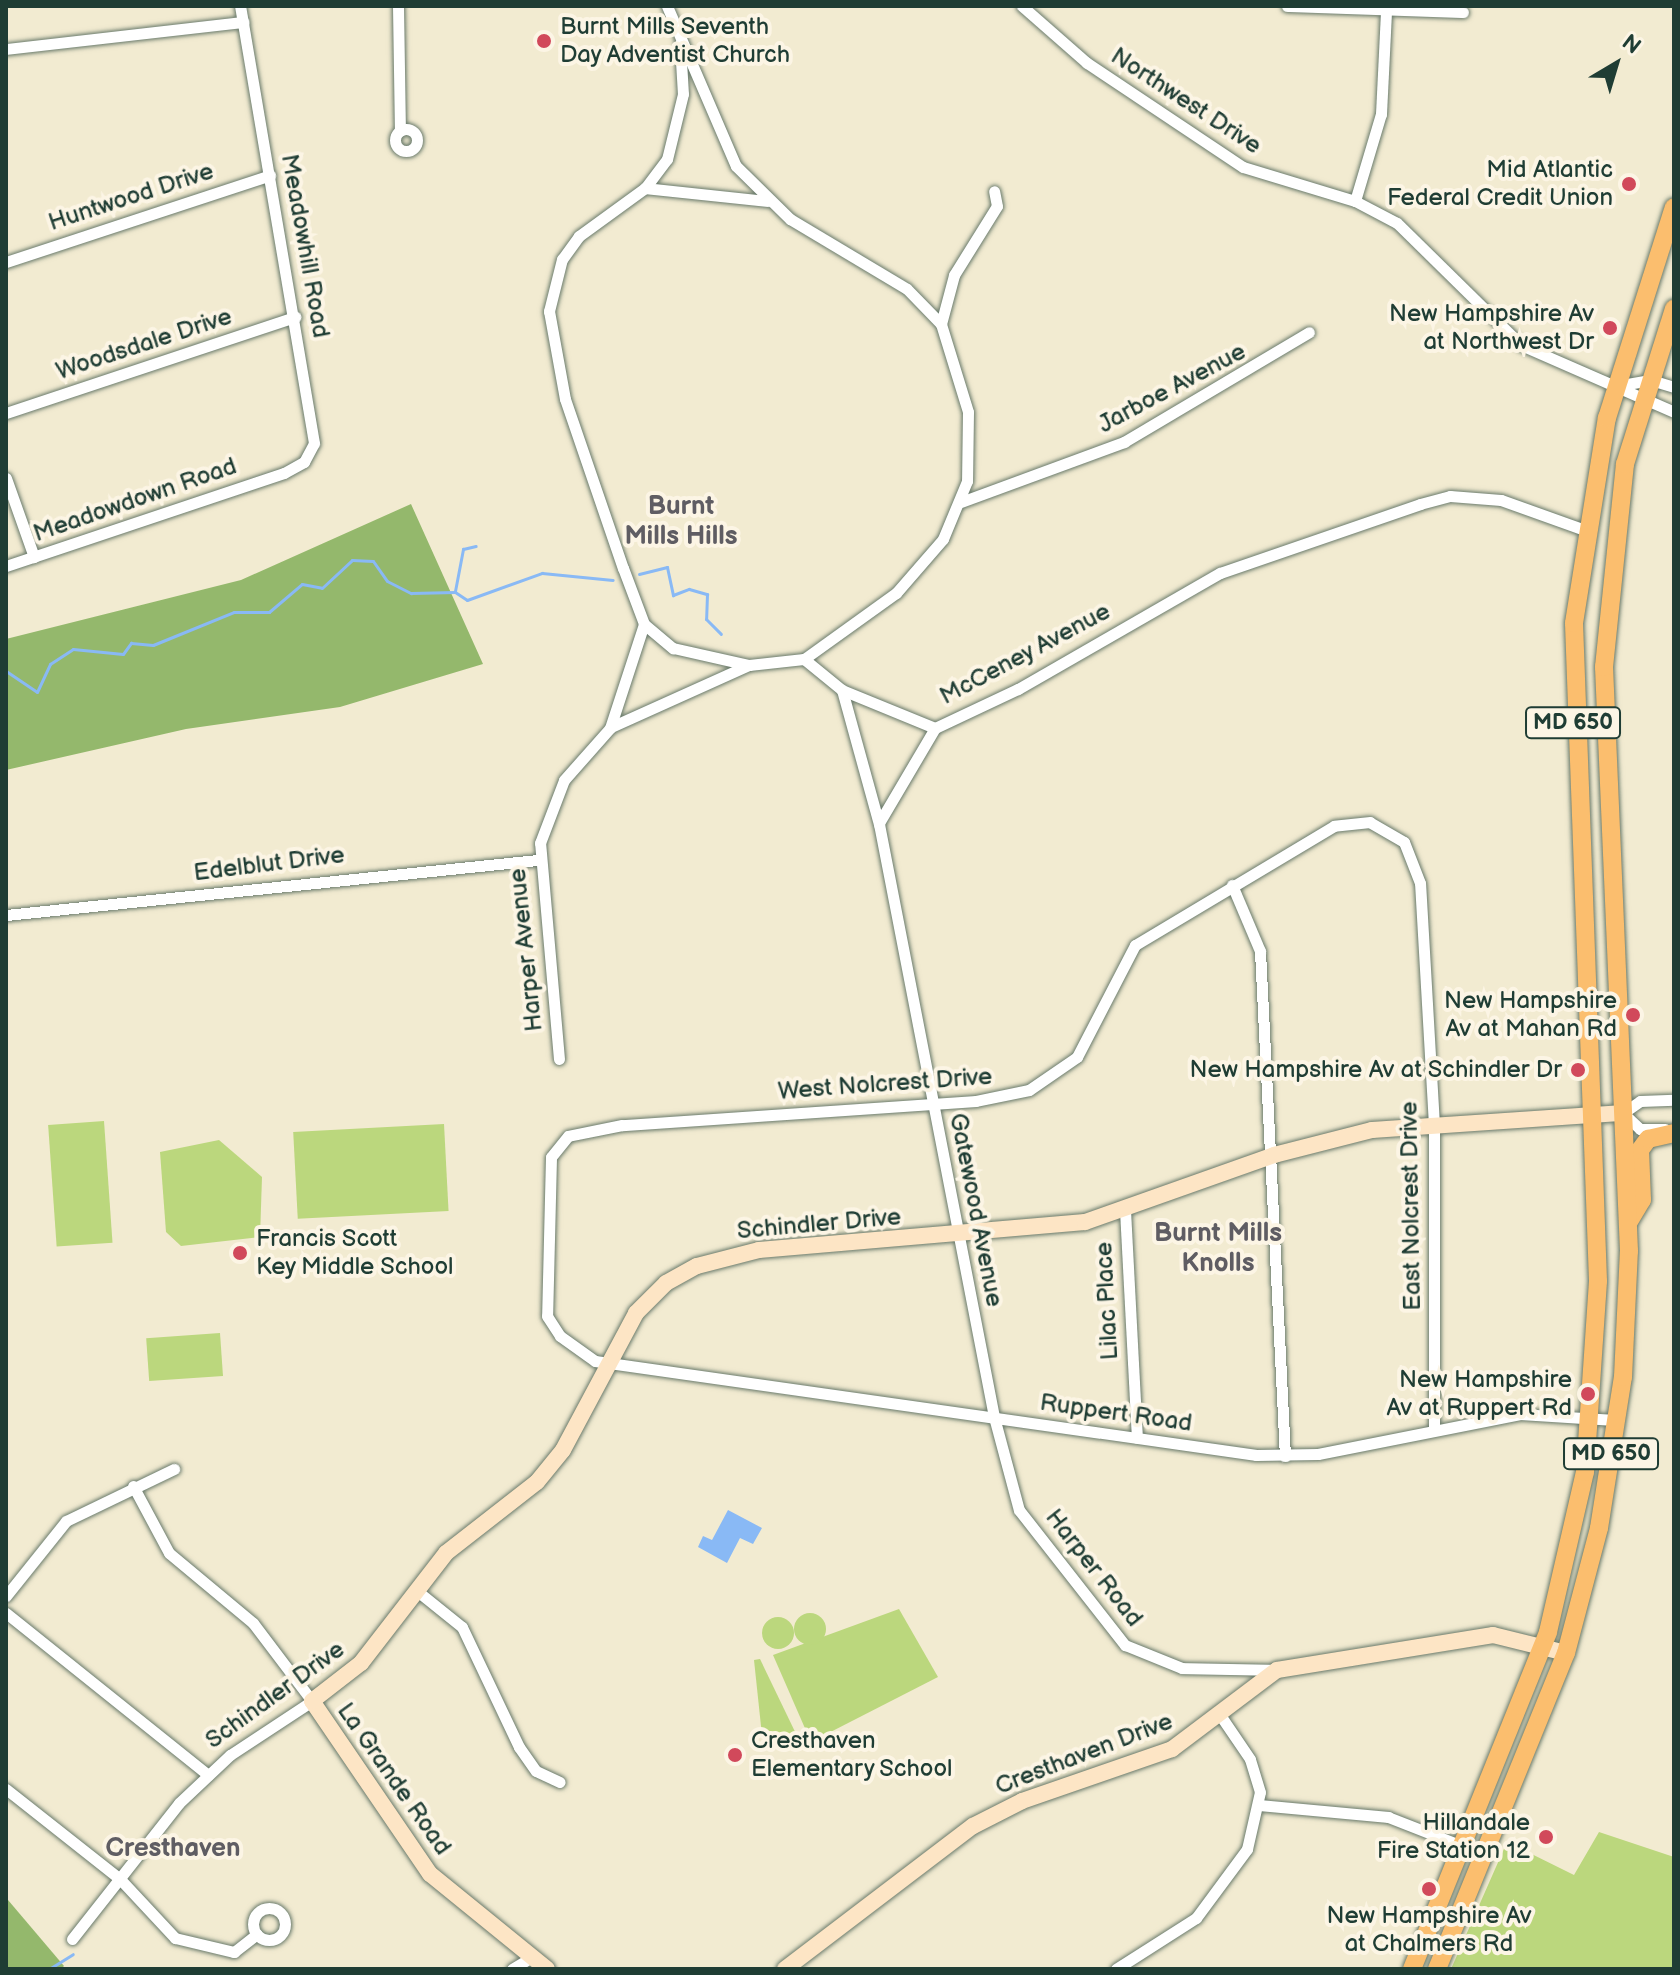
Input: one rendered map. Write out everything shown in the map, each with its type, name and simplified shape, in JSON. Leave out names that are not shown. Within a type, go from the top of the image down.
[{"type":"main road","name":"MD 650","points":[[1412,1969],[1544,1644],[1575,1527],[1592,1417],[1598,1281],[1572,676],[1585,530],[1616,386],[1674,207]]},
{"type":"main road","name":"MD 650","points":[[1437,1969],[1566,1653],[1599,1528],[1615,1420],[1628,1324],[1628,1223],[1604,667],[1613,540],[1643,404],[1674,309]]},
{"type":"main road","points":[[1628,1223],[1642,1200],[1640,1150],[1648,1139],[1674,1131]]},
{"type":"street","name":"Meadowhill Road","points":[[240,6],[314,443],[304,462],[277,475]]},
{"type":"street","points":[[398,6],[400,131]]},
{"type":"street","points":[[610,728],[749,665],[804,659],[896,593],[943,539],[960,503],[968,412],[941,324],[907,289],[767,201],[728,154],[680,44],[667,6]]},
{"type":"street","name":"Northwest Drive","points":[[1022,6],[1087,63],[1243,167],[1355,201],[1419,240],[1477,309],[1521,345],[1616,386],[1643,404],[1674,412]]},
{"type":"street","points":[[1287,6],[1386,13],[1463,12]]},
{"type":"street","points":[[1355,201],[1381,114],[1386,13]]},
{"type":"street","points":[[6,49],[243,22]]},
{"type":"street","points":[[680,44],[678,131],[645,188],[579,236],[562,259],[549,311],[577,440],[644,624],[673,648],[749,665]]},
{"type":"street","name":"Huntwood Drive","points":[[6,262],[270,175]]},
{"type":"street","points":[[645,188],[767,201]]},
{"type":"street","points":[[941,324],[954,275],[997,206],[994,191]]},
{"type":"street","name":"Woodsdale Drive","points":[[6,413],[295,317]]},
{"type":"street","name":"Jarboe Avenue","points":[[960,503],[1124,442],[1309,332]]},
{"type":"street","points":[[1616,386],[1651,380],[1674,387]]},
{"type":"street","name":"Meadowdown Road","points":[[6,566],[277,475]]},
{"type":"street","points":[[6,478],[34,557]]},
{"type":"street","name":"McCeney Avenue","points":[[804,659],[842,690],[935,728],[1018,689],[1220,573],[1420,504],[1450,496],[1501,500],[1585,530]]},
{"type":"street","name":"Harper Avenue","points":[[559,1059],[537,860],[564,780],[610,728],[644,624]]},
{"type":"street","name":"Gatewood Avenue","points":[[842,690],[879,824],[994,1417]]},
{"type":"street","points":[[879,824],[935,728]]},
{"type":"street","name":"West Nolcrest Drive","points":[[609,1362],[576,1351],[547,1316],[548,1173],[568,1136],[622,1125],[1014,1096],[1055,1075],[1093,1034],[1135,945],[1334,826],[1370,822],[1404,842]]},
{"type":"street","name":"East Nolcrest Drive","points":[[1404,842],[1420,883],[1434,1125],[1434,1429]]},
{"type":"street","name":"Edelblut Drive","points":[[6,915],[537,860]]},
{"type":"street","points":[[1232,885],[1260,951],[1274,1155],[1285,1456]]},
{"type":"street","points":[[1674,1100],[1640,1101],[1623,1113],[1640,1129],[1674,1131]]},
{"type":"street","name":"Schindler Drive","points":[[72,1939],[208,1775],[361,1663],[446,1553],[537,1482],[563,1450],[609,1362],[645,1302],[697,1266],[759,1250],[1049,1229],[1125,1210],[1274,1155],[1372,1130],[1623,1113]]},
{"type":"street","name":"Lilac Place","points":[[1125,1210],[1137,1438]]},
{"type":"street","name":"Ruppert Road","points":[[609,1362],[1137,1438],[1285,1456],[1520,1414],[1615,1420]]},
{"type":"street","name":"Harper Road","points":[[994,1417],[1019,1510],[1125,1645],[1182,1668],[1277,1670]]},
{"type":"street","points":[[6,1596],[66,1521],[133,1486],[174,1469]]},
{"type":"street","name":"La Grande Road","points":[[133,1486],[169,1553],[253,1623],[312,1701],[430,1874],[547,1969]]},
{"type":"street","points":[[416,1590],[462,1627],[519,1747],[536,1771],[560,1782]]},
{"type":"street","points":[[6,1613],[208,1775]]},
{"type":"street","name":"Cresthaven Drive","points":[[785,1969],[973,1826],[1022,1801],[1172,1749],[1277,1670],[1493,1635],[1544,1644],[1566,1653]]},
{"type":"street","points":[[1116,1969],[1217,1898],[1247,1849],[1259,1805],[1250,1759],[1220,1715]]},
{"type":"street","points":[[7,1792],[120,1879],[187,1944],[234,1952],[257,1934]]},
{"type":"street","points":[[1259,1805],[1388,1817],[1483,1854]]},
{"type":"street","points":[[512,1969],[532,1957]]},
{"type":"green space","points":[[411,504],[483,664],[340,707],[186,729],[6,770],[6,639],[241,580]]},
{"type":"green space","points":[[104,1121],[113,1243],[57,1247],[48,1125]]},
{"type":"green space","points":[[444,1124],[449,1211],[298,1219],[293,1132]]},
{"type":"green space","points":[[219,1140],[262,1177],[260,1237],[181,1246],[166,1232],[160,1152]]},
{"type":"green space","points":[[220,1333],[223,1376],[149,1381],[146,1338]]},
{"type":"green space","points":[[899,1609],[938,1677],[811,1742],[773,1655]]},
{"type":"green space","points":[[810,1613],[821,1618],[826,1629],[821,1640],[810,1645],[799,1640],[794,1629],[799,1618]]},
{"type":"green space","points":[[778,1617],[789,1622],[794,1633],[789,1644],[778,1649],[767,1644],[762,1633],[767,1622]]},
{"type":"green space","points":[[760,1659],[799,1740],[763,1745],[754,1660]]},
{"type":"green space","points":[[1599,1832],[1674,1857],[1674,1969],[1451,1969],[1507,1842],[1574,1875]]},
{"type":"green space","points":[[8,1900],[64,1966],[61,1969],[6,1969]]},
{"type":"water","points":[[728,1510],[762,1528],[753,1544],[740,1538],[727,1563],[698,1547],[703,1536],[712,1540]]},
{"type":"waterway","points":[[455,591],[463,549],[476,546]]},
{"type":"waterway","points":[[6,671],[37,692],[50,664],[73,649],[123,654],[131,643],[153,645],[234,612],[269,612],[302,584],[322,588],[352,560],[373,561],[387,581],[411,593],[455,592],[467,600],[542,573],[613,580]]},
{"type":"waterway","points":[[639,574],[667,567],[673,595],[689,589],[707,594],[706,619],[721,634]]},
{"type":"waterway","points":[[49,1969],[73,1954]]},
{"type":"place","name":"Burnt Mills Seventh Day Adventist Church","points":[[544,41]]},
{"type":"place","name":"Mid Atlantic Federal Credit Union","points":[[1629,184]]},
{"type":"place","name":"New Hampshire Av at Northwest Dr","points":[[1610,328]]},
{"type":"place","name":"New Hampshire Av at Mahan Rd","points":[[1633,1015]]},
{"type":"place","name":"New Hampshire Av at Schindler Dr","points":[[1578,1070]]},
{"type":"place","name":"Francis Scott Key Middle School","points":[[240,1253]]},
{"type":"place","name":"New Hampshire Av at Ruppert Rd","points":[[1588,1394]]},
{"type":"place","name":"Cresthaven Elementary School","points":[[735,1755]]},
{"type":"place","name":"Hillandale Fire Station 12","points":[[1546,1837]]},
{"type":"place","name":"New Hampshire Av at Chalmers Rd","points":[[1429,1889]]},
{"type":"district","name":"Burnt Mills Hills","points":[[681,522]]},
{"type":"district","name":"Burnt Mills Knolls","points":[[1218,1249]]},
{"type":"district","name":"Cresthaven","points":[[173,1849]]}]
